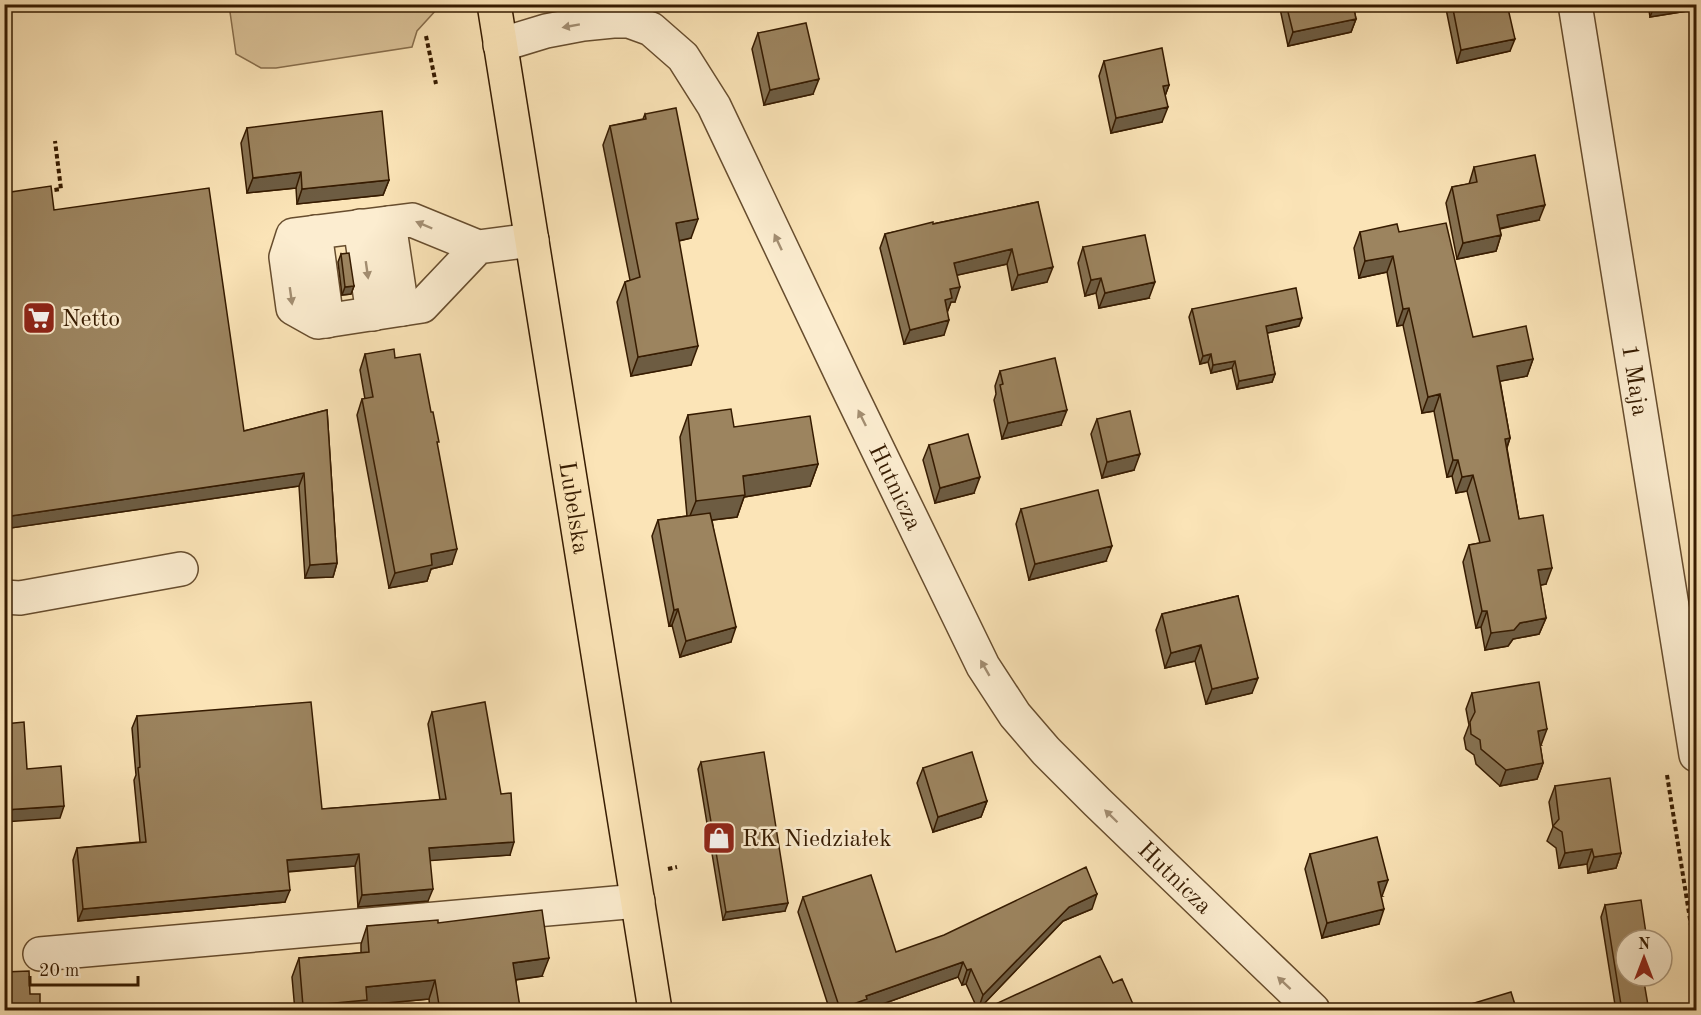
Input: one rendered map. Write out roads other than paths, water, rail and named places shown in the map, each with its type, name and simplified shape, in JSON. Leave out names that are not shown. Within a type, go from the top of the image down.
[{"type":"main road","name":"Lubelska","points":[[494,4],[655,1011]]},
{"type":"street","name":"1 Maja","points":[[1575,4],[1696,755]]},
{"type":"street","name":"Hutnicza","points":[[500,45],[572,26],[629,21],[651,29],[683,57],[714,106],[983,666],[1015,715],[1046,751],[1097,802],[1313,1011]]},
{"type":"street","points":[[478,247],[422,306],[318,322],[293,308],[286,257],[293,235],[412,219],[478,247],[532,240]]},
{"type":"street","points":[[375,224],[387,311]]},
{"type":"street","points":[[4,597],[20,598],[182,569]]},
{"type":"street","points":[[40,954],[638,901]]},
{"type":"place","name":"Netto","points":[[39,318]]},
{"type":"place","name":"RK Niedziałek","points":[[719,838]]}]
